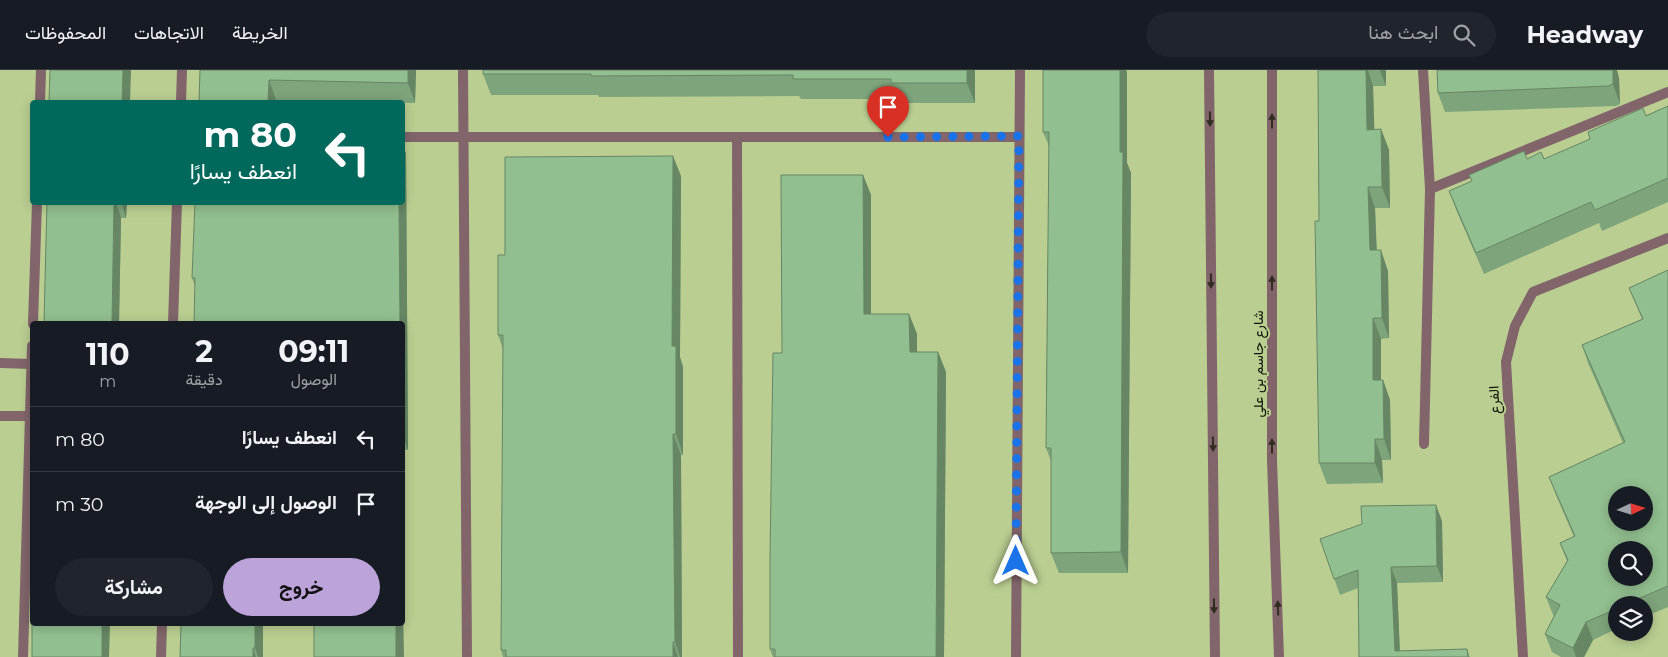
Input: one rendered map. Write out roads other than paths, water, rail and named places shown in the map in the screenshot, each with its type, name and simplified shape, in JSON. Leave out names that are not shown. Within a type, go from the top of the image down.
[{"type":"street","points":[[40,100],[41,70]]},
{"type":"street","points":[[181,100],[182,70]]},
{"type":"street","points":[[463,70],[467,657]]},
{"type":"street","points":[[1016,657],[1020,70]]},
{"type":"street","points":[[1209,70],[1215,657]]},
{"type":"street","name":"شارع جاسم بن علي","points":[[1272,70],[1272,460],[1280,657]]},
{"type":"street","points":[[1423,70],[1430,189],[1424,444]]},
{"type":"street","points":[[1430,189],[1668,92]]},
{"type":"street","points":[[405,137],[1019,136]]},
{"type":"street","points":[[737,137],[738,657]]},
{"type":"street","points":[[33,321],[37,205]]},
{"type":"street","points":[[173,321],[177,205]]},
{"type":"street","name":"الفرع","points":[[1523,657],[1506,362],[1515,326],[1533,292],[1668,238]]},
{"type":"street","points":[[0,363],[30,364]]},
{"type":"street","points":[[0,416],[30,416]]},
{"type":"street","points":[[23,657],[30,470]]},
{"type":"street","points":[[161,657],[162,626]]}]
